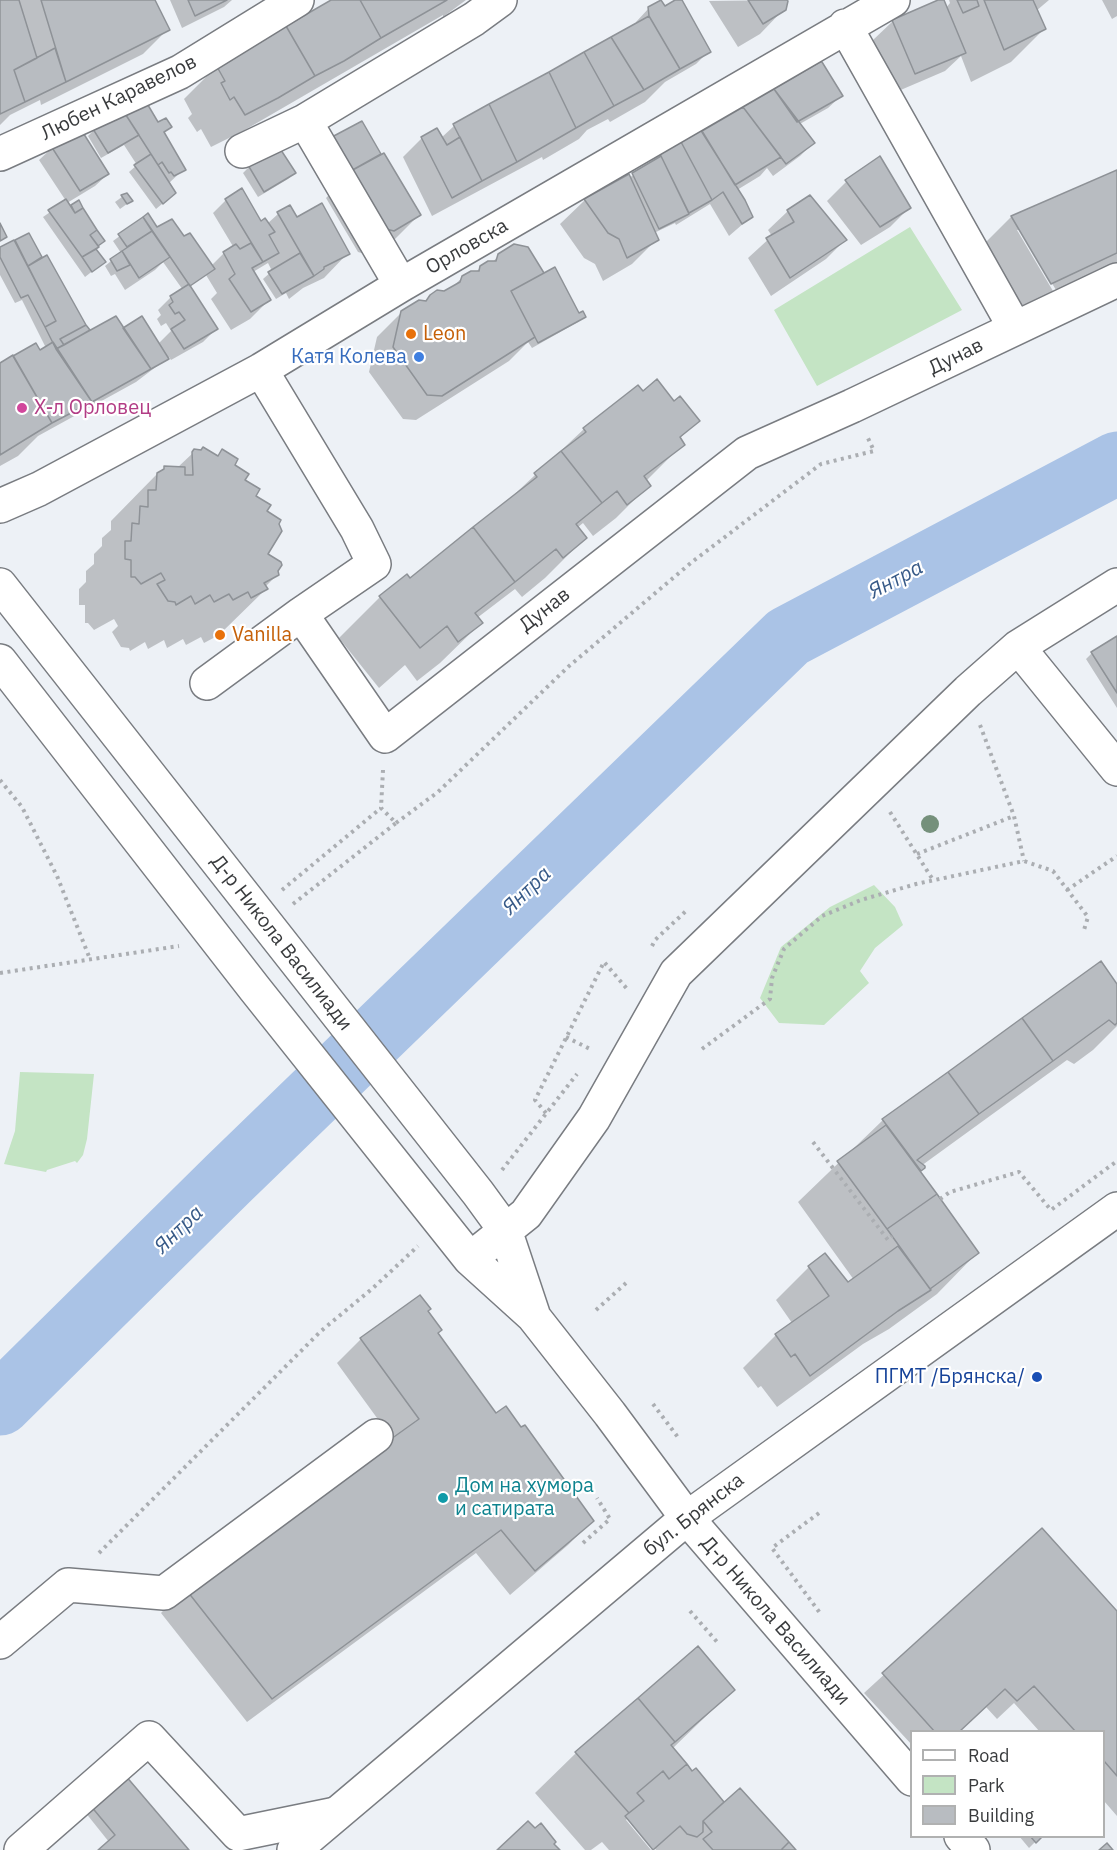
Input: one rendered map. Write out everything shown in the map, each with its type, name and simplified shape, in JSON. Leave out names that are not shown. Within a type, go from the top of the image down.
[{"type":"street","name":"Любен Каравелов","points":[[0,154],[180,72],[297,0]]},
{"type":"street","points":[[242,151],[305,121],[474,19],[500,0]]},
{"type":"street","name":"Орловска","points":[[0,506],[39,489],[261,370],[401,285],[893,0]]},
{"type":"street","points":[[845,26],[1015,328]]},
{"type":"street","points":[[305,121],[401,285]]},
{"type":"street","name":"Дунав","points":[[301,614],[385,736],[747,453],[852,406],[1117,280]]},
{"type":"street","points":[[207,683],[374,564],[357,530],[261,370]]},
{"type":"street","name":"Орловска","points":[[0,533],[18,509],[39,489]]},
{"type":"street","name":"Д-р Никола Василиади","points":[[0,585],[505,1230],[533,1316]]},
{"type":"street","points":[[470,1259],[526,1214],[594,1118],[676,973],[968,691],[1018,647],[1117,585]]},
{"type":"street","points":[[1018,647],[1117,769]]},
{"type":"street","name":"Д-р Никола Василиади","points":[[0,660],[255,989],[470,1259],[533,1316],[610,1414],[687,1518],[910,1777]]},
{"type":"street","name":"бул. Брянска","points":[[294,1850],[687,1518],[1117,1209]]},
{"type":"street","points":[[0,1642],[68,1585],[164,1593],[376,1436]]},
{"type":"street","points":[[21,1850],[149,1738],[238,1834],[336,1814]]},
{"type":"path","points":[[288,908],[438,792],[568,667],[692,562],[821,464],[874,451],[852,406]]},
{"type":"path","points":[[968,691],[1014,816],[1024,861]]},
{"type":"path","points":[[0,780],[22,807],[57,876],[90,959]]},
{"type":"path","points":[[872,784],[933,880]]},
{"type":"path","points":[[277,894],[381,808],[396,824]]},
{"type":"path","points":[[917,854],[1014,816]]},
{"type":"path","points":[[1067,890],[1117,856]]},
{"type":"path","points":[[702,1049],[770,999],[772,978],[784,949],[822,916],[861,900],[933,880],[1024,861],[1053,871],[1088,917],[1084,930]]},
{"type":"path","points":[[0,973],[186,945]]},
{"type":"path","points":[[546,1113],[535,1100],[604,962],[628,990]]},
{"type":"path","points":[[566,1037],[594,1051]]},
{"type":"path","points":[[813,1142],[888,1240],[892,1236]]},
{"type":"path","points":[[940,1199],[950,1192],[1019,1172],[1051,1210],[1117,1161]]},
{"type":"path","points":[[68,1585],[321,1331],[373,1288],[418,1246]]},
{"type":"path","points":[[596,1310],[626,1283]]},
{"type":"path","points":[[652,1404],[680,1440]]},
{"type":"path","points":[[584,1543],[610,1519],[597,1498]]},
{"type":"path","points":[[819,1513],[772,1548],[820,1613]]},
{"type":"path","points":[[690,1611],[718,1643]]},
{"type":"green space","points":[[910,227],[962,310],[817,386],[774,310]]},
{"type":"green space","points":[[874,885],[895,907],[903,925],[875,948],[860,971],[869,983],[824,1025],[779,1023],[760,998],[781,947],[830,907]]},
{"type":"green space","points":[[20,1072],[94,1074],[87,1139],[83,1155],[77,1163],[75,1161],[46,1172],[4,1164],[15,1131]]},
{"type":"building","points":[[0,0],[19,0],[37,58],[14,70],[25,102],[0,114]]},
{"type":"building","points":[[41,0],[155,0],[170,30],[66,82]]},
{"type":"building","points":[[188,0],[227,0],[195,16]]},
{"type":"building","points":[[331,0],[360,0],[381,38],[315,76],[286,26]]},
{"type":"building","points":[[360,0],[447,0],[381,38]]},
{"type":"building","points":[[661,0],[665,6],[675,0],[682,0],[711,52],[680,69],[649,16],[648,7]]},
{"type":"building","points":[[748,0],[788,1],[786,10],[763,24]]},
{"type":"building","points":[[938,0],[944,0],[966,53],[915,74],[892,20]]},
{"type":"building","points":[[957,0],[977,0],[979,6],[963,13]]},
{"type":"building","points":[[984,0],[1033,0],[1046,29],[1004,50]]},
{"type":"building","points":[[649,16],[680,69],[644,90],[611,37]]},
{"type":"building","points":[[286,26],[315,76],[245,115],[234,97],[230,100],[221,83],[225,81],[216,65]]},
{"type":"building","points":[[611,37],[644,90],[614,106],[584,52]]},
{"type":"building","points":[[55,48],[66,82],[25,102],[14,70]]},
{"type":"building","points":[[584,52],[614,106],[576,128],[549,72]]},
{"type":"building","points":[[820,62],[843,96],[797,122],[774,89]]},
{"type":"building","points":[[549,72],[576,128],[517,162],[489,104]]},
{"type":"building","points":[[774,89],[815,143],[786,164],[743,107]]},
{"type":"building","points":[[145,100],[158,122],[166,118],[172,127],[164,132],[186,170],[174,176],[171,172],[169,173],[162,162],[158,165],[124,112]]},
{"type":"building","points":[[489,104],[517,162],[482,181],[453,124]]},
{"type":"building","points":[[743,107],[781,157],[735,185],[702,131]]},
{"type":"building","points":[[124,112],[139,135],[108,153],[93,129]]},
{"type":"building","points":[[362,121],[381,154],[349,172],[330,138]]},
{"type":"building","points":[[437,128],[447,145],[460,137],[482,181],[452,198],[421,137]]},
{"type":"building","points":[[700,129],[745,200],[753,217],[742,224],[723,192],[712,200],[680,140]]},
{"type":"building","points":[[82,131],[109,174],[80,191],[51,146]]},
{"type":"building","points":[[680,140],[712,200],[689,213],[659,152]]},
{"type":"building","points":[[279,147],[296,173],[264,192],[248,165]]},
{"type":"building","points":[[384,153],[421,215],[394,231],[382,228],[349,172]]},
{"type":"building","points":[[151,154],[176,193],[163,204],[134,165]]},
{"type":"building","points":[[661,156],[689,214],[659,229],[632,173]]},
{"type":"building","points":[[880,156],[911,208],[880,227],[845,180]]},
{"type":"building","points":[[1117,170],[1117,253],[1051,284],[1011,216]]},
{"type":"building","points":[[629,174],[659,240],[627,258],[619,239],[608,233],[584,199]]},
{"type":"building","points":[[242,188],[261,221],[265,218],[275,232],[269,235],[279,253],[263,262],[225,199]]},
{"type":"building","points":[[127,193],[133,201],[127,204],[121,195]]},
{"type":"building","points":[[810,195],[847,240],[790,278],[766,238],[794,222],[787,210]]},
{"type":"building","points":[[66,199],[75,213],[83,208],[97,230],[90,235],[99,247],[82,257],[48,210]]},
{"type":"building","points":[[79,200],[83,208],[75,213],[71,205]]},
{"type":"building","points":[[322,203],[350,254],[324,267],[314,276],[277,212],[290,205],[297,217]]},
{"type":"building","points":[[148,213],[157,227],[172,219],[184,236],[190,233],[215,269],[190,286],[143,217]]},
{"type":"building","points":[[143,217],[152,231],[127,247],[118,234]]},
{"type":"building","points":[[0,223],[7,237],[0,241]]},
{"type":"building","points":[[97,230],[105,241],[98,246],[90,235]]},
{"type":"building","points":[[152,231],[170,257],[139,278],[122,251]]},
{"type":"building","points":[[29,233],[42,257],[28,266],[15,240]]},
{"type":"building","points":[[14,240],[56,321],[45,327],[28,295],[21,298],[0,257],[0,247]]},
{"type":"building","points":[[251,243],[263,262],[252,268],[271,300],[251,312],[229,279],[235,274],[223,252],[236,244],[240,249]]},
{"type":"building","points":[[514,244],[528,247],[544,273],[511,291],[535,337],[442,396],[427,395],[393,347],[401,311],[419,300],[426,301],[437,290],[444,291],[460,282],[462,276],[471,271],[479,271],[480,266],[488,261],[496,261],[498,254]]},
{"type":"building","points":[[96,249],[106,262],[92,272],[82,257]]},
{"type":"building","points":[[122,251],[130,265],[117,271],[110,259]]},
{"type":"building","points":[[300,253],[314,276],[282,294],[268,272]]},
{"type":"building","points":[[47,255],[86,325],[60,339],[64,345],[56,349],[45,327],[56,321],[28,266]]},
{"type":"building","points":[[555,267],[579,313],[583,311],[586,317],[538,343],[511,291]]},
{"type":"building","points":[[189,284],[218,329],[184,349],[171,329],[185,320],[179,312],[175,314],[169,305],[173,302],[170,296]]},
{"type":"building","points":[[116,316],[151,369],[92,402],[56,349]]},
{"type":"building","points":[[142,316],[169,359],[151,369],[123,328]]},
{"type":"building","points":[[86,325],[90,330],[64,345],[60,339]]},
{"type":"building","points":[[53,342],[92,402],[52,423],[13,356],[36,343],[40,350]]},
{"type":"building","name":"Х-л Орловец","points":[[13,355],[52,423],[0,455],[0,363]]},
{"type":"building","points":[[657,379],[674,401],[680,396],[700,421],[680,437],[685,445],[644,476],[651,486],[627,505],[617,491],[602,503],[561,451],[586,432],[583,428],[638,385],[643,391]]},
{"type":"building","points":[[203,447],[218,456],[222,449],[238,459],[235,465],[249,474],[245,480],[260,489],[256,496],[271,505],[267,511],[281,520],[279,524],[282,531],[268,554],[282,565],[278,571],[279,575],[264,583],[268,589],[251,598],[248,592],[233,600],[229,594],[214,602],[210,595],[195,604],[191,596],[176,605],[175,602],[168,601],[157,584],[165,580],[161,573],[141,584],[135,577],[131,577],[131,560],[125,559],[125,541],[131,541],[132,523],[139,524],[140,506],[148,507],[148,490],[156,490],[157,473],[164,469],[164,466],[185,467],[185,475],[193,475],[192,452],[194,449],[201,450]]},
{"type":"building","points":[[561,451],[602,503],[576,524],[587,538],[563,558],[556,549],[515,582],[473,527],[537,477],[534,473]]},
{"type":"building","points":[[473,527],[515,582],[475,613],[483,623],[458,642],[447,626],[420,648],[379,596],[407,574],[410,578]]},
{"type":"building","points":[[1117,636],[1117,693],[1091,652]]},
{"type":"building","points":[[1101,961],[1117,984],[1117,1023],[1115,1025],[1109,1020],[1053,1061],[1022,1018]]},
{"type":"building","points":[[1022,1018],[1053,1061],[979,1114],[948,1072]]},
{"type":"building","points":[[948,1072],[979,1114],[917,1160],[925,1166],[921,1171],[882,1119]]},
{"type":"building","points":[[886,1125],[937,1194],[887,1229],[837,1161]]},
{"type":"building","points":[[937,1194],[979,1253],[930,1289],[887,1229]]},
{"type":"building","points":[[898,1246],[931,1290],[898,1311],[810,1376],[795,1354],[791,1357],[775,1334],[829,1296],[808,1266],[825,1253],[848,1282]]},
{"type":"building","name":"Дом на хумора и сатирата","points":[[420,1295],[431,1309],[428,1311],[442,1330],[438,1333],[496,1413],[506,1406],[521,1427],[525,1425],[594,1521],[535,1571],[501,1530],[272,1699],[184,1587],[419,1419],[360,1338]]},
{"type":"building","points":[[1042,1528],[1117,1611],[1117,1776],[1105,1762],[1105,1730],[1074,1730],[1034,1686],[1017,1701],[1005,1689],[961,1730],[933,1730],[882,1673]]},
{"type":"building","points":[[698,1646],[735,1690],[675,1742],[638,1698]]},
{"type":"building","points":[[638,1698],[675,1742],[671,1745],[687,1764],[669,1779],[663,1771],[637,1793],[644,1801],[629,1813],[575,1752]]},
{"type":"building","points":[[687,1764],[692,1771],[696,1768],[724,1802],[703,1821],[703,1832],[697,1837],[687,1834],[680,1826],[653,1850],[625,1816],[644,1801],[637,1793],[663,1771],[669,1779]]},
{"type":"building","points":[[125,1775],[189,1850],[98,1850],[115,1835],[90,1805]]},
{"type":"building","points":[[740,1788],[789,1842],[781,1850],[713,1850],[703,1839],[712,1832],[703,1821]]},
{"type":"building","points":[[528,1821],[535,1828],[541,1823],[560,1850],[497,1850]]},
{"type":"building","points":[[1032,1838],[1041,1838],[1036,1843]]},
{"type":"building","points":[[789,1842],[796,1850],[781,1850]]},
{"type":"building","points":[[1107,1843],[1113,1850],[1099,1850]]},
{"type":"waterway","name":"Янтра","points":[[0,1404],[228,1179],[788,637],[1117,463]]},
{"type":"place","name":"Leon","points":[[411,334]]},
{"type":"place","name":"Катя Колева","points":[[419,357]]},
{"type":"place","name":"Х-л Орловец","points":[[22,408]]},
{"type":"place","name":"Vanilla","points":[[220,635]]},
{"type":"place","name":"ПГМТ /Брянска/","points":[[1037,1377]]},
{"type":"place","name":"Дом на хумора и сатирата","points":[[443,1498]]}]
